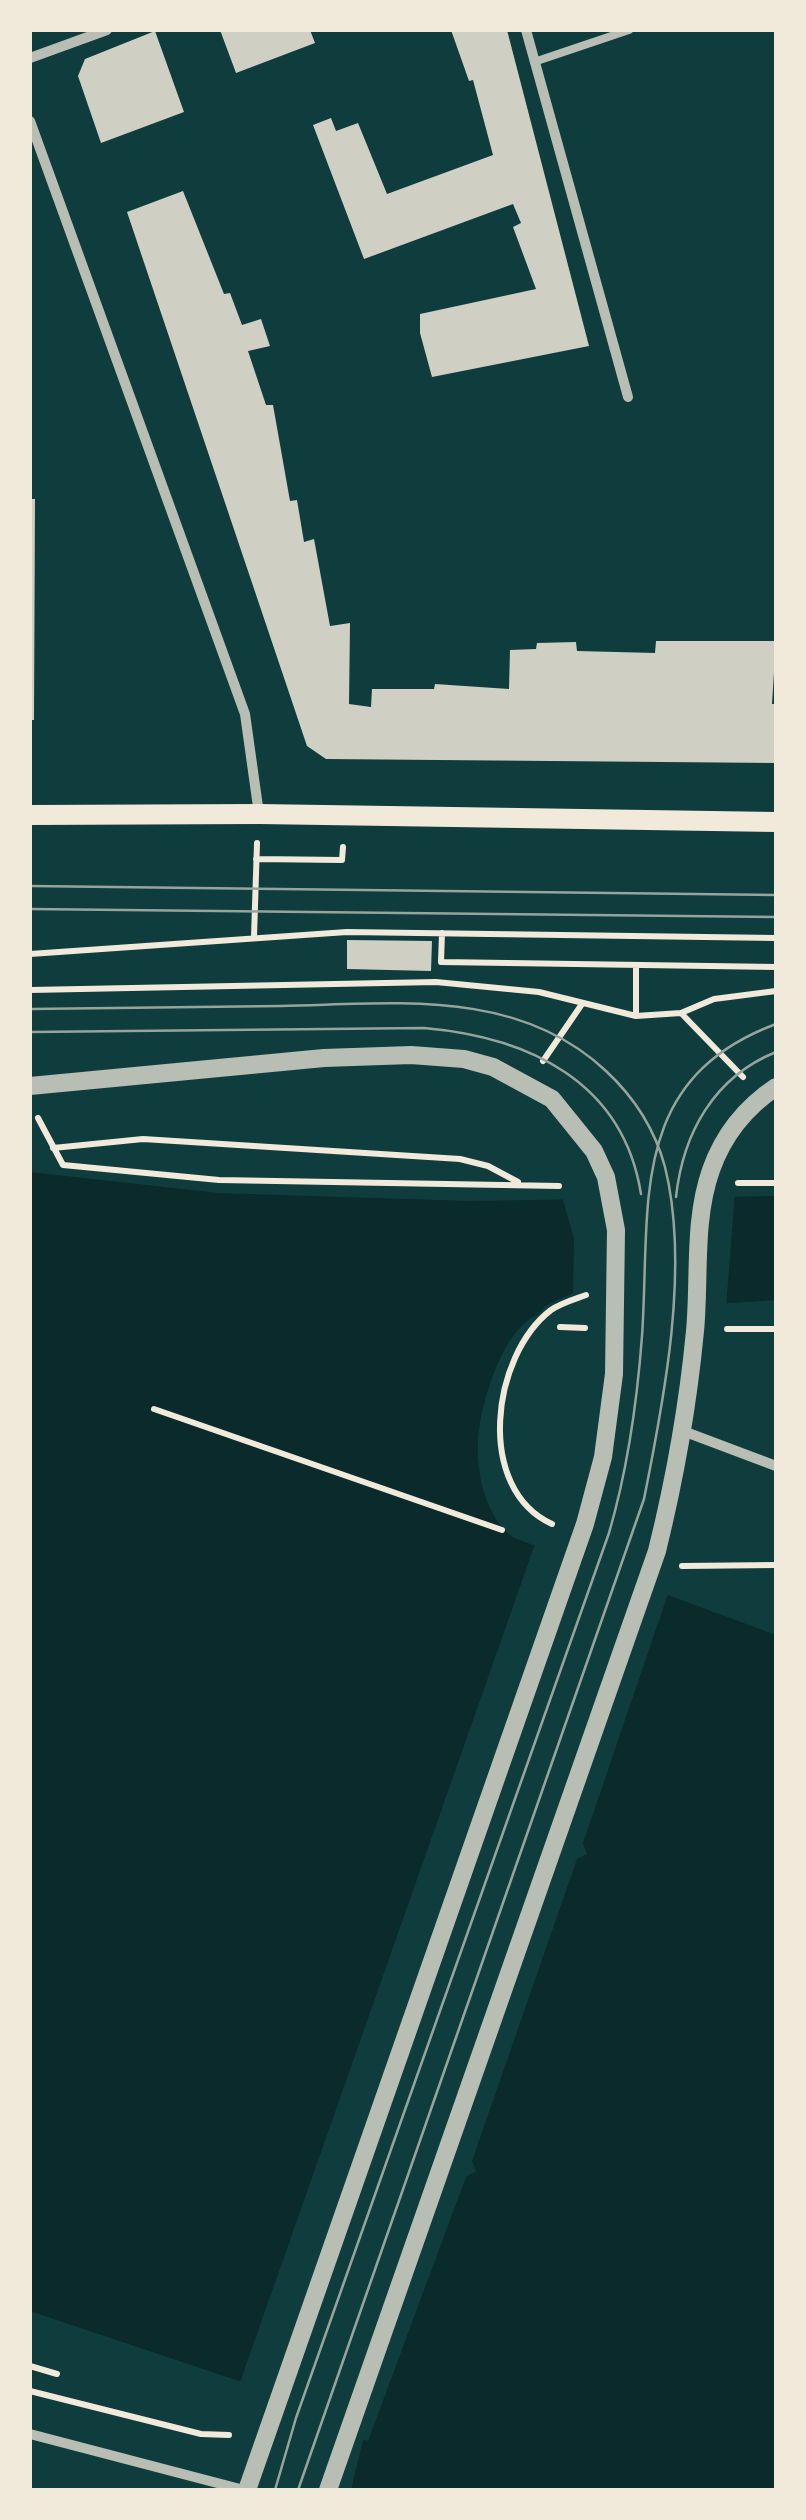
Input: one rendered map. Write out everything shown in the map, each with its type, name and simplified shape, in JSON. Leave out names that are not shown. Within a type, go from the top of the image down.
[{"type":"main road","points":[[30,816],[258,814],[776,822]]},
{"type":"street","points":[[30,58],[106,30]]},
{"type":"street","points":[[526,30],[532,63],[628,397]]},
{"type":"street","points":[[30,121],[245,714],[258,814]]},
{"type":"street","points":[[30,1086],[324,1058],[464,1059],[527,1082],[552,1099],[594,1151],[606,1177],[616,1230],[616,1333],[610,1419],[585,1524],[246,2490],[30,2434]]},
{"type":"street","points":[[328,2490],[658,1550],[684,1431],[695,1334],[701,1211],[708,1178],[740,1118],[769,1092]]},
{"type":"street","points":[[684,1431],[776,1466]]},
{"type":"lane","points":[[532,63],[629,30]]},
{"type":"path","points":[[254,937],[256,859]]},
{"type":"path","points":[[442,933],[441,962],[776,967]]},
{"type":"path","points":[[30,954],[254,937],[442,933],[776,938]]},
{"type":"path","points":[[636,966],[636,1016]]},
{"type":"path","points":[[30,990],[436,982],[539,992],[636,1016],[681,1013],[714,999],[776,991]]},
{"type":"path","points":[[681,1013],[769,1092]]},
{"type":"path","points":[[38,1118],[63,1165],[219,1180],[520,1182],[559,1186]]},
{"type":"path","points":[[53,1148],[143,1139],[460,1159],[488,1166],[520,1182]]},
{"type":"path","points":[[738,1183],[776,1183]]},
{"type":"path","points":[[549,1523],[530,1513],[506,1476],[500,1440],[506,1391],[526,1343],[550,1311],[592,1293]]},
{"type":"path","points":[[727,1329],[776,1329]]},
{"type":"path","points":[[154,1409],[502,1530]]},
{"type":"path","points":[[674,1566],[776,1565]]},
{"type":"path","points":[[30,2366],[56,2374]]},
{"type":"path","points":[[30,2391],[201,2434],[229,2435]]},
{"type":"water","points":[[30,1172],[218,1193],[470,1201],[776,1196],[776,1300],[578,1307],[539,1314],[514,1335],[495,1370],[483,1408],[478,1454],[481,1481],[490,1507],[514,1538],[776,1635],[776,2490],[351,2490],[367,2424],[30,2311]]},
{"type":"pier","points":[[735,1192],[726,1309],[574,1313],[573,1307],[539,1319],[521,1336],[545,1306],[573,1293],[574,1239],[562,1196]]},
{"type":"pier","points":[[535,1544],[669,1591],[583,1843],[587,1854],[577,1859],[472,2161],[476,2171],[466,2177],[368,2441],[358,2438],[361,2427],[239,2385]]},
{"type":"building","points":[[220,30],[310,30],[315,43],[236,73]]},
{"type":"building","points":[[451,30],[507,30],[589,346],[432,377],[420,333],[420,314],[536,289],[513,227],[521,223],[513,204],[364,259],[313,125],[331,118],[336,131],[358,123],[387,194],[493,155],[473,80],[469,81]]},
{"type":"building","points":[[155,31],[184,112],[101,143],[78,76],[85,59]]},
{"type":"building","points":[[183,191],[224,294],[230,293],[242,325],[261,319],[270,346],[248,351],[266,405],[273,405],[290,501],[297,500],[304,542],[314,539],[330,626],[350,623],[349,704],[371,707],[372,689],[434,689],[435,684],[509,689],[510,650],[536,649],[537,643],[576,642],[577,651],[655,653],[656,641],[776,641],[772,704],[776,704],[776,763],[326,759],[307,746],[127,212]]},
{"type":"building","points":[[30,499],[35,499],[34,720],[30,720]]},
{"type":"building","points":[[347,940],[432,941],[431,971],[347,969]]},
{"type":"tram line","points":[[30,886],[776,895]]},
{"type":"tram line","points":[[30,909],[776,917]]},
{"type":"tram line","points":[[30,1009],[410,1004],[494,1013],[534,1025],[571,1044],[606,1071],[626,1092],[649,1127],[665,1167],[672,1206],[675,1290],[666,1377],[644,1499],[298,2490]]},
{"type":"tram line","points":[[275,2490],[296,2418],[609,1533],[634,1411],[649,1195],[656,1152],[670,1113],[693,1078],[728,1048],[776,1024]]},
{"type":"tram line","points":[[30,1032],[424,1028],[499,1042],[565,1072],[592,1094],[614,1122],[631,1155],[641,1194]]},
{"type":"tram line","points":[[676,1197],[686,1151],[705,1110],[735,1076],[776,1052]]}]
